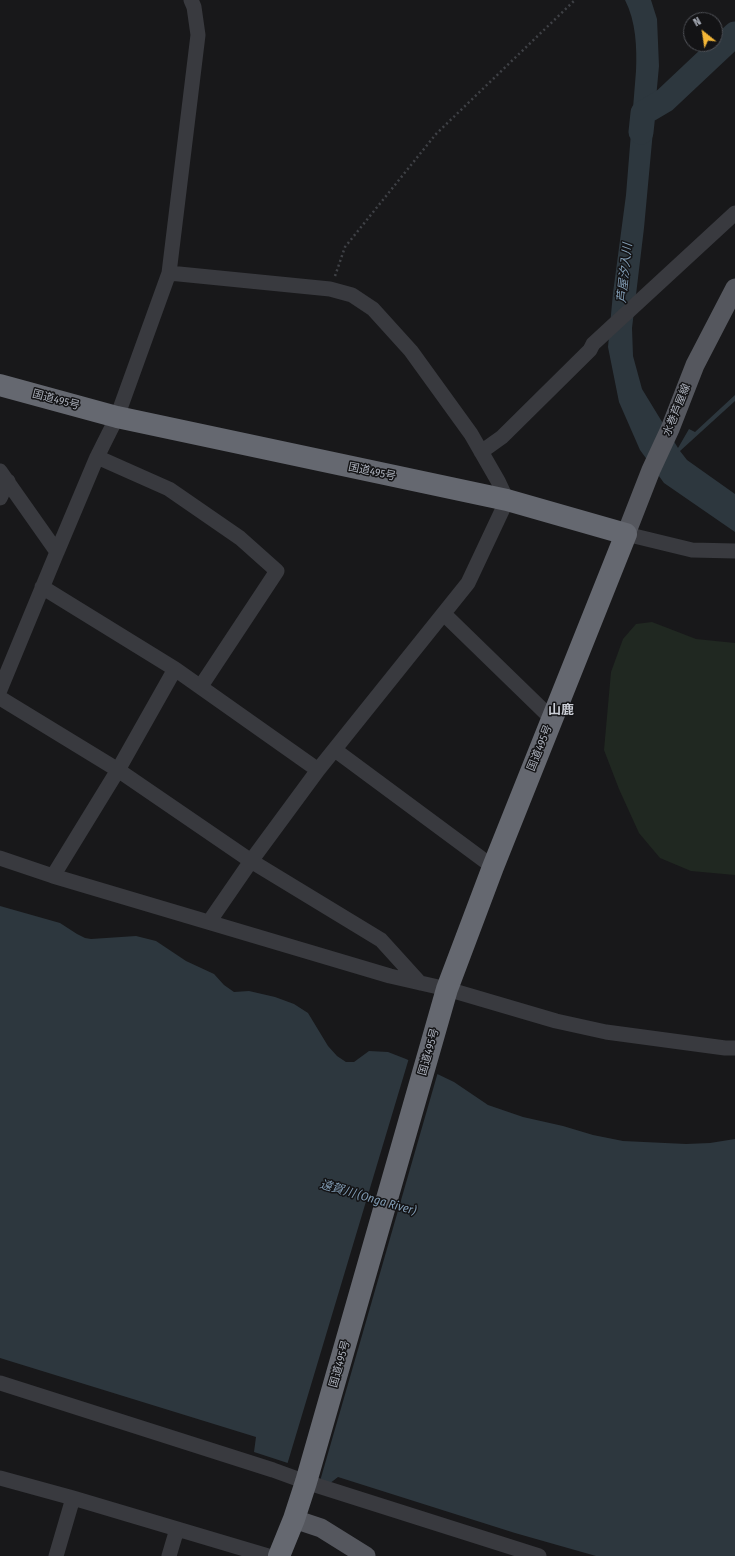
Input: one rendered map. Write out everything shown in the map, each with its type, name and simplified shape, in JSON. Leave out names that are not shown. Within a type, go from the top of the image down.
[{"type":"highway","name":"国道495号","points":[[0,385],[117,417],[507,500],[626,534],[493,867],[447,989],[306,1482],[294,1519],[279,1556]]},
{"type":"main road","name":"水巻芦屋線","points":[[626,534],[695,365],[735,288]]},
{"type":"main road","points":[[294,1519],[321,1528],[366,1556]]},
{"type":"street","points":[[0,690],[97,457],[117,417],[169,273],[198,35],[194,7],[191,0]]},
{"type":"street","points":[[481,452],[502,437],[590,350],[593,344],[735,213]]},
{"type":"street","points":[[169,273],[330,289],[352,295],[373,310],[410,350],[471,434],[507,500],[468,583],[318,770],[251,861],[209,922]]},
{"type":"street","points":[[97,457],[168,489],[240,538],[277,571],[201,686]]},
{"type":"street","points":[[4,476],[57,552]]},
{"type":"street","points":[[0,498],[4,476]]},
{"type":"street","points":[[626,534],[692,550],[735,551]]},
{"type":"street","points":[[42,587],[201,686],[318,770]]},
{"type":"street","points":[[444,614],[552,719]]},
{"type":"street","points":[[53,876],[118,770],[175,669]]},
{"type":"street","points":[[0,698],[118,770],[251,861],[381,940],[420,983]]},
{"type":"street","points":[[335,750],[493,867]]},
{"type":"street","points":[[0,858],[53,876],[390,976],[447,989],[556,1021],[606,1032],[730,1048]]},
{"type":"street","points":[[0,1383],[539,1556]]},
{"type":"street","points":[[0,1478],[268,1556]]},
{"type":"street","points":[[56,1556],[73,1498]]},
{"type":"street","points":[[169,1556],[176,1529]]},
{"type":"path","points":[[330,289],[345,247],[436,134],[575,0]]},
{"type":"shaded area","points":[[652,622],[696,639],[735,643],[735,875],[691,871],[660,858],[639,833],[619,789],[604,750],[611,672],[623,639],[636,624]]},
{"type":"water","points":[[625,0],[651,0],[657,19],[659,66],[644,228],[632,328],[633,356],[642,389],[678,448],[689,429],[695,432],[735,395],[735,401],[680,451],[687,460],[735,494],[735,532],[664,483],[640,450],[619,402],[608,347],[613,293],[626,195],[636,71],[634,26]]},
{"type":"water","name":"遠賀川 (Onga River)","points":[[0,906],[60,923],[85,938],[91,939],[136,936],[156,941],[186,961],[214,974],[224,985],[234,992],[249,991],[275,997],[294,1004],[308,1013],[328,1046],[337,1056],[346,1062],[354,1062],[369,1051],[388,1052],[454,1082],[488,1105],[523,1117],[623,1141],[686,1144],[710,1143],[735,1139],[735,1556],[596,1556],[515,1533],[338,1477],[320,1491],[300,1467],[254,1452],[256,1437],[0,1358]]},
{"type":"pier","points":[[409,1058],[438,1072],[318,1488],[294,1482],[298,1468],[287,1465]]},
{"type":"waterway","name":"芦屋汐入川","points":[[641,132],[643,113],[665,100],[735,34]]},
{"type":"district","name":"山鹿","points":[[561,710]]}]
